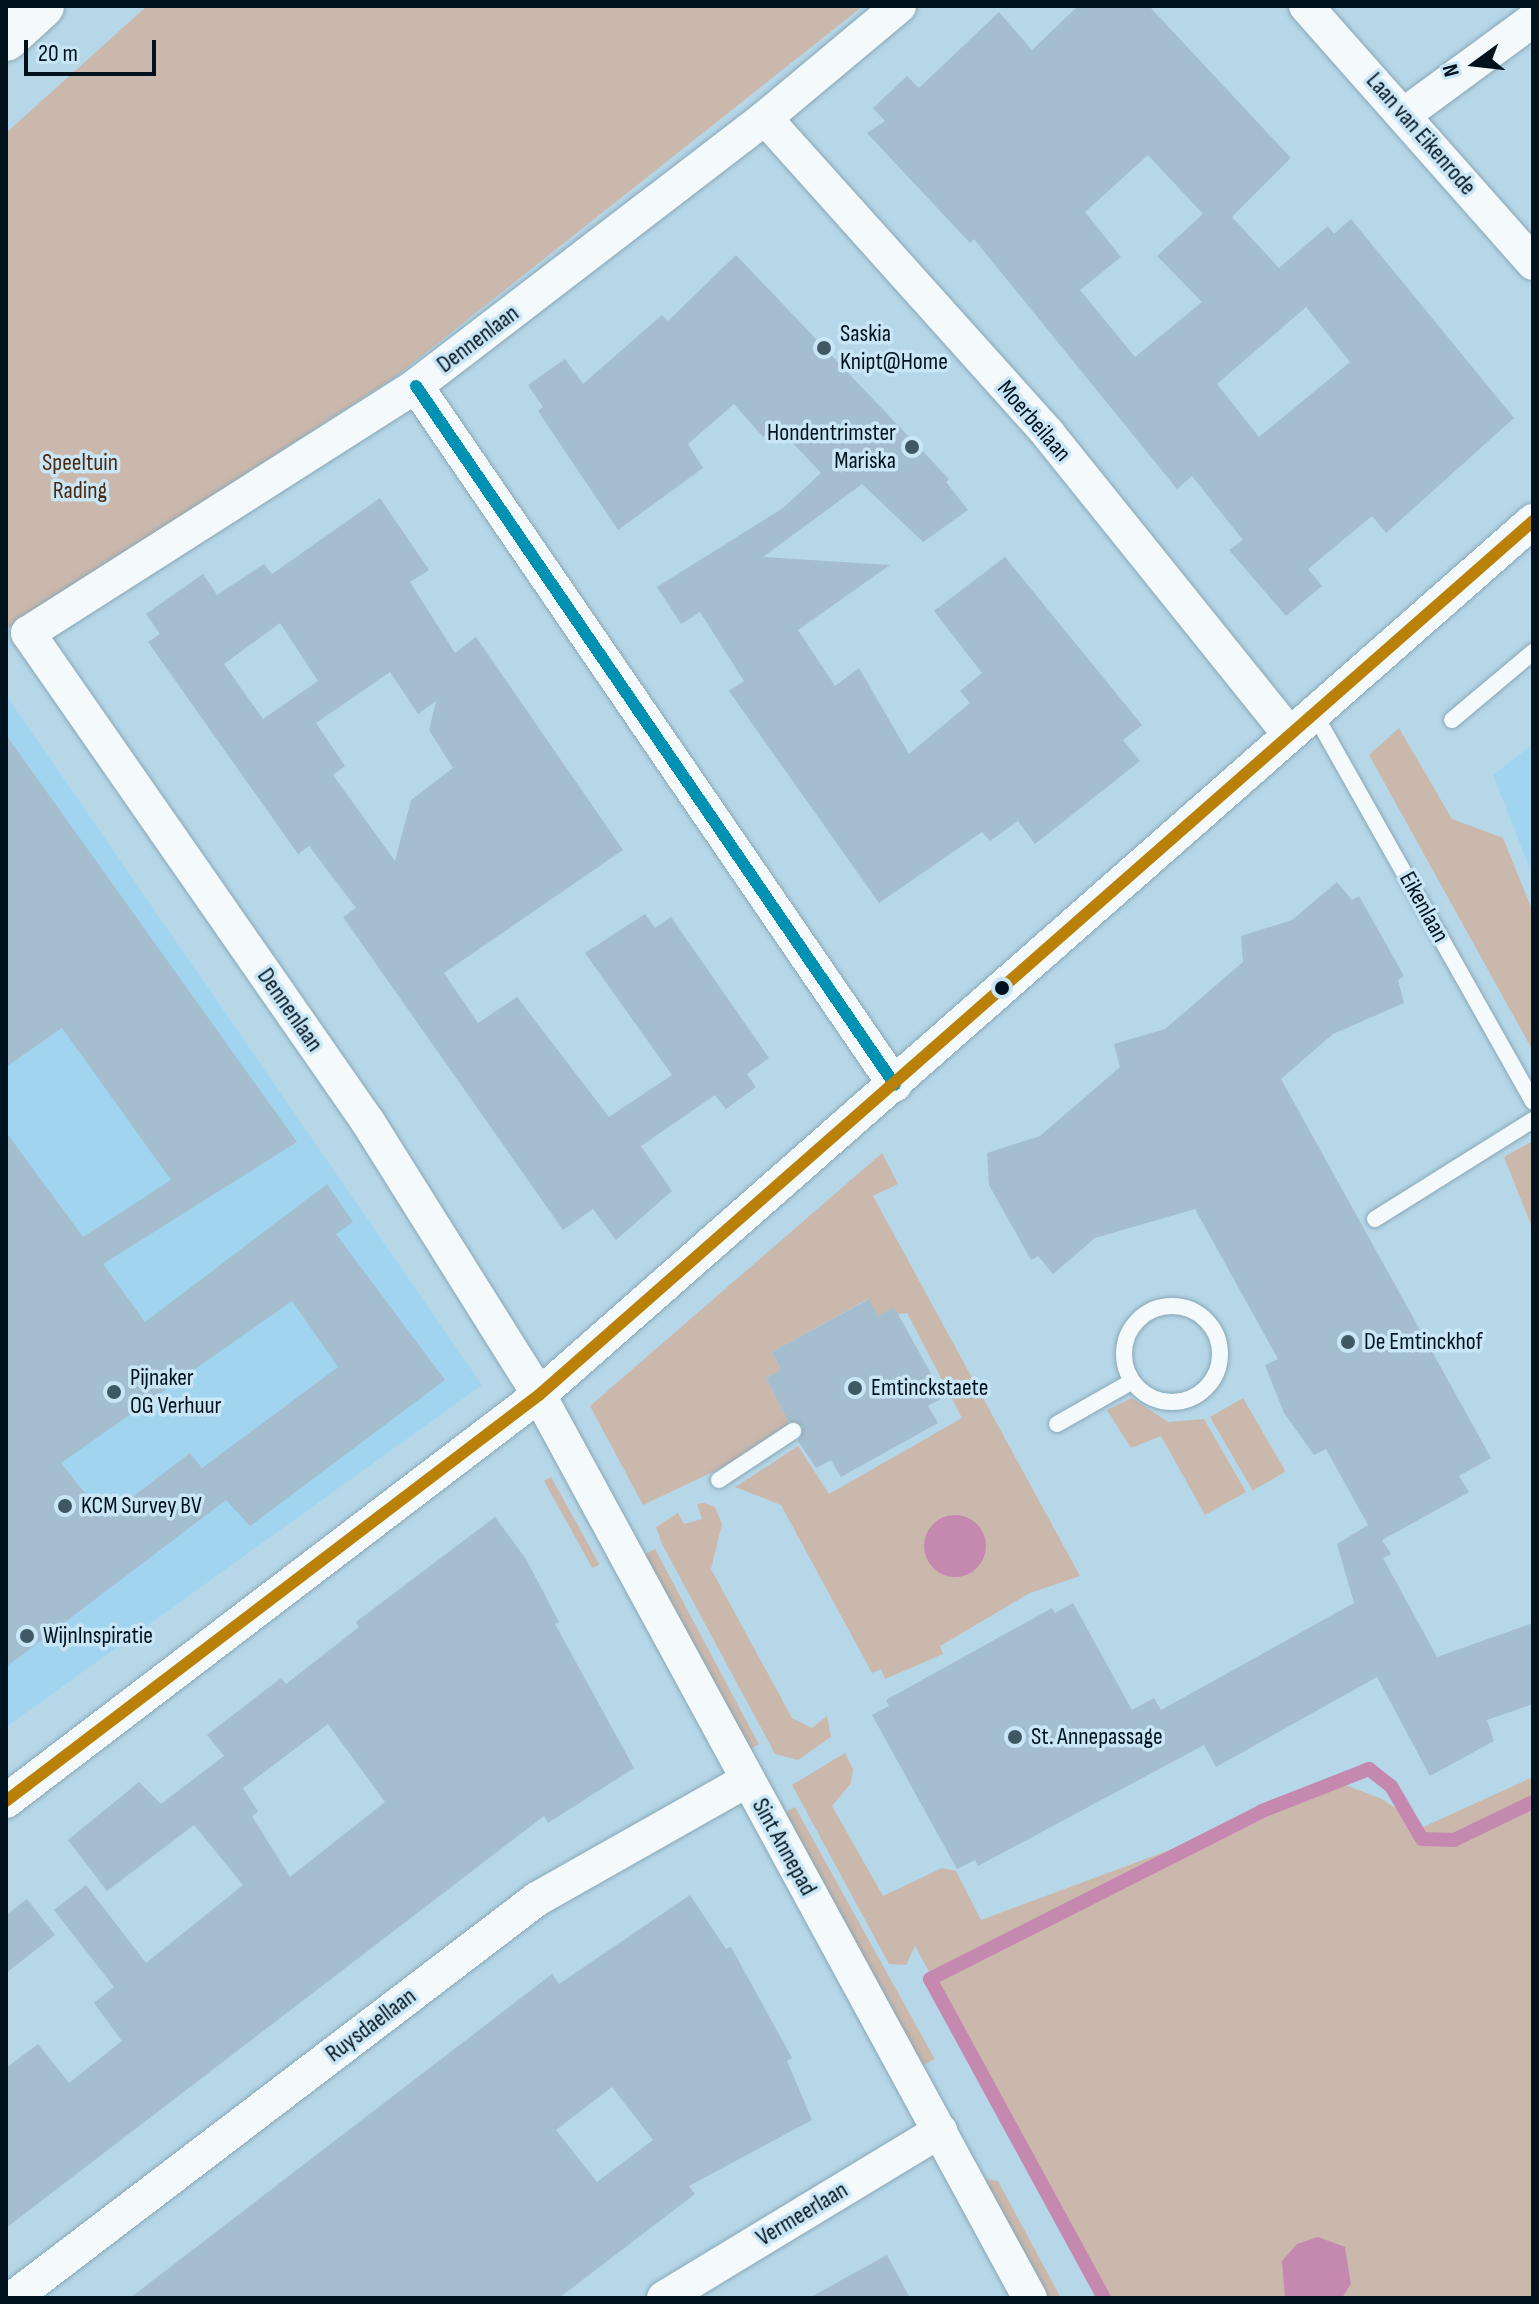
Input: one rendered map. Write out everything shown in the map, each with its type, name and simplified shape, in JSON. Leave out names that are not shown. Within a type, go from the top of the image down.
[{"type":"main road","points":[[6,39],[42,6]]},
{"type":"street","name":"Dennenlaan","points":[[539,1395],[368,1122],[17,635],[416,386],[765,118],[899,6]]},
{"type":"street","name":"Laan van Eikenrode","points":[[1306,6],[1405,114],[1533,263]]},
{"type":"street","points":[[1405,114],[1533,20]]},
{"type":"street","name":"Moerbeilaan","points":[[765,118],[1302,723]]},
{"type":"street","points":[[416,386],[895,1085]]},
{"type":"street","points":[[6,1801],[539,1395],[1533,521]]},
{"type":"street","name":"Sint Annepad","points":[[539,1395],[1030,2298]]},
{"type":"street","name":"Ruysdaellaan","points":[[13,2298],[537,1899],[747,1780]]},
{"type":"street","name":"Vermeerlaan","points":[[664,2298],[940,2131]]},
{"type":"lane","points":[[1452,720],[1533,652]]},
{"type":"lane","name":"Eikenlaan","points":[[1302,723],[1533,1102]]},
{"type":"lane","points":[[1375,1219],[1533,1120]]},
{"type":"lane","points":[[1164,1306],[1196,1312],[1208,1322],[1220,1352],[1218,1368],[1200,1393],[1171,1403],[1131,1382],[1123,1351],[1136,1321],[1164,1306]]},
{"type":"lane","points":[[1057,1424],[1131,1382]]},
{"type":"lane","points":[[719,1480],[793,1431]]},
{"type":"shaded area","points":[[6,695],[482,1385],[6,1727]]},
{"type":"shaded area","points":[[1533,744],[1533,877],[1493,775]]},
{"type":"shaded area","points":[[955,1515],[977,1524],[986,1546],[977,1568],[955,1577],[933,1568],[924,1546],[933,1524]]},
{"type":"shaded area","points":[[1318,2237],[1345,2247],[1351,2284],[1342,2298],[1285,2298],[1282,2261],[1297,2244]]},
{"type":"green space","name":"Speeltuin Rading","points":[[147,6],[863,6],[395,377],[6,629],[6,133]]},
{"type":"green space","points":[[1399,728],[1452,819],[1503,838],[1533,912],[1533,1051],[1369,755]]},
{"type":"green space","points":[[1533,1141],[1533,1230],[1504,1157]]},
{"type":"green space","points":[[882,1153],[898,1184],[873,1196],[1080,1576],[1030,1593],[940,1646],[943,1654],[885,1679],[881,1669],[872,1673],[781,1505],[735,1487],[798,1446],[829,1494],[962,1418],[907,1313],[878,1316],[868,1299],[772,1352],[781,1370],[766,1378],[790,1425],[738,1460],[643,1505],[590,1406]]},
{"type":"green space","points":[[1132,1398],[1168,1422],[1204,1419],[1246,1492],[1205,1515],[1161,1436],[1131,1448],[1107,1410]]},
{"type":"green space","points":[[1243,1398],[1286,1472],[1253,1491],[1210,1417]]},
{"type":"green space","points":[[551,1477],[599,1564],[592,1568],[544,1481]]},
{"type":"green space","points":[[697,1504],[715,1507],[722,1524],[711,1569],[792,1718],[812,1728],[827,1716],[831,1737],[798,1760],[775,1754],[662,1544],[656,1527],[678,1513],[684,1524],[702,1519]]},
{"type":"green space","points":[[655,1549],[759,1744],[746,1751],[642,1556]]},
{"type":"green space","points":[[845,1753],[853,1769],[851,1783],[832,1806],[883,1896],[942,1868],[956,1871],[981,1920],[1345,1785],[1382,1799],[1423,1827],[1533,1777],[1533,2298],[1342,2298],[1351,2284],[1345,2247],[1285,2298],[1107,2298],[915,1946],[906,1965],[889,1964],[792,1785]]},
{"type":"green space","points":[[795,1807],[935,2059],[922,2066],[782,1814]]},
{"type":"green space","points":[[979,2178],[998,2181],[1061,2298],[1044,2298]]},
{"type":"building","points":[[1078,6],[1149,6],[1291,158],[1232,217],[1279,268],[1328,226],[1334,234],[1351,219],[1514,418],[1386,533],[1372,516],[1308,569],[1322,586],[1286,616],[1229,550],[1243,540],[1192,476],[1177,489],[974,239],[970,243],[867,133],[885,121],[873,108],[907,76],[919,88],[999,12],[1032,50]],"holes":[[[1148,155],[1203,214],[1157,256],[1202,302],[1135,357],[1080,290],[1121,257],[1085,212]],[[1306,307],[1350,362],[1259,437],[1217,384]]]},
{"type":"building","points":[[736,255],[949,479],[946,482],[968,510],[923,542],[862,484],[763,557],[890,565],[798,630],[835,686],[859,668],[909,754],[970,703],[960,691],[982,673],[934,611],[1005,557],[1142,725],[1123,740],[1140,761],[1035,844],[1018,821],[990,841],[982,832],[879,903],[729,691],[744,681],[700,612],[681,624],[657,587],[783,508],[821,473],[776,425],[763,437],[734,404],[688,444],[703,468],[618,530],[538,411],[543,407],[528,385],[565,359],[583,384],[662,315],[668,321]]},
{"type":"building","points":[[380,498],[429,570],[410,582],[455,653],[476,637],[623,850],[444,973],[478,1023],[517,997],[609,1117],[672,1075],[585,953],[645,914],[655,928],[671,917],[769,1058],[747,1074],[756,1087],[726,1109],[715,1095],[641,1146],[672,1191],[616,1240],[593,1209],[563,1230],[343,917],[356,908],[309,846],[298,854],[148,642],[160,634],[146,614],[203,574],[217,595],[264,564],[272,574]],"holes":[[[280,623],[318,681],[263,719],[224,664]],[[390,672],[418,714],[436,701],[429,730],[453,768],[411,800],[395,861],[333,775],[345,766],[316,723]]]},
{"type":"building","points":[[6,735],[297,1142],[103,1264],[145,1322],[327,1184],[353,1222],[336,1234],[445,1380],[250,1526],[226,1500],[6,1667],[6,1132],[83,1237],[171,1180],[62,1028],[6,1067]],"holes":[[[292,1301],[338,1367],[202,1468],[190,1453],[105,1518],[61,1463]]]},
{"type":"building","name":"De Emtinckhof","points":[[1337,882],[1352,900],[1359,896],[1404,976],[1398,980],[1404,1003],[1333,1034],[1281,1079],[1491,1458],[1459,1476],[1469,1492],[1382,1540],[1391,1554],[1383,1558],[1437,1657],[1533,1623],[1533,1704],[1487,1720],[1494,1741],[1430,1776],[1377,1677],[1216,1767],[1204,1745],[978,1866],[975,1860],[957,1869],[872,1715],[889,1706],[886,1700],[1052,1608],[1055,1613],[1073,1603],[1132,1710],[1154,1698],[1161,1710],[1354,1603],[1337,1544],[1368,1525],[1326,1449],[1314,1455],[1284,1413],[1265,1365],[1278,1359],[1195,1209],[1095,1238],[1053,1274],[1038,1256],[1031,1260],[989,1185],[987,1153],[1040,1136],[1120,1067],[1114,1044],[1165,1029],[1243,962],[1241,936],[1292,920]]},
{"type":"building","name":"Emtinckstaete","points":[[869,1299],[878,1316],[894,1307],[944,1397],[928,1406],[938,1423],[841,1477],[831,1460],[816,1468],[798,1441],[803,1426],[788,1421],[766,1378],[781,1370],[772,1352]]},
{"type":"building","points":[[495,1517],[526,1559],[559,1622],[555,1624],[634,1768],[548,1823],[544,1816],[6,2228],[6,2068],[38,2044],[69,2083],[122,2041],[94,2003],[114,1987],[54,1910],[86,1885],[146,1963],[243,1885],[194,1825],[107,1891],[68,1840],[139,1782],[161,1804],[224,1756],[207,1735],[281,1678],[286,1684],[359,1627],[356,1622]],"holes":[[[328,1724],[385,1802],[290,1877],[252,1816],[258,1812],[243,1788]]]},
{"type":"building","points":[[690,1895],[726,1949],[731,1947],[792,2058],[787,2061],[812,2120],[689,2186],[695,2194],[559,2298],[130,2298],[552,1974],[559,1984]],"holes":[[[612,2087],[653,2140],[597,2182],[556,2130]]]},
{"type":"building","points":[[27,1899],[55,1935],[6,1973],[6,1915]]},
{"type":"building","points":[[887,2255],[910,2298],[809,2298]]},
{"type":"waterway","points":[[1104,2298],[930,1979],[1262,1811],[1369,1769],[1391,1786],[1422,1839],[1454,1840],[1533,1802]]},
{"type":"transit line","points":[[416,386],[895,1085]]},
{"type":"transit line","points":[[6,1801],[539,1395],[1533,521]]},
{"type":"place","name":"Saskia Knipt@Home","points":[[824,348]]},
{"type":"place","name":"Hondentrimster Mariska","points":[[912,447]]},
{"type":"place","name":"De Emtinckhof","points":[[1348,1342]]},
{"type":"place","name":"Emtinckstaete","points":[[855,1388]]},
{"type":"place","name":"Pijnaker OG Verhuur","points":[[114,1392]]},
{"type":"place","name":"KCM Survey BV","points":[[65,1506]]},
{"type":"place","name":"WijnInspiratie","points":[[27,1636]]},
{"type":"place","name":"St. Annepassage","points":[[1015,1737]]}]
